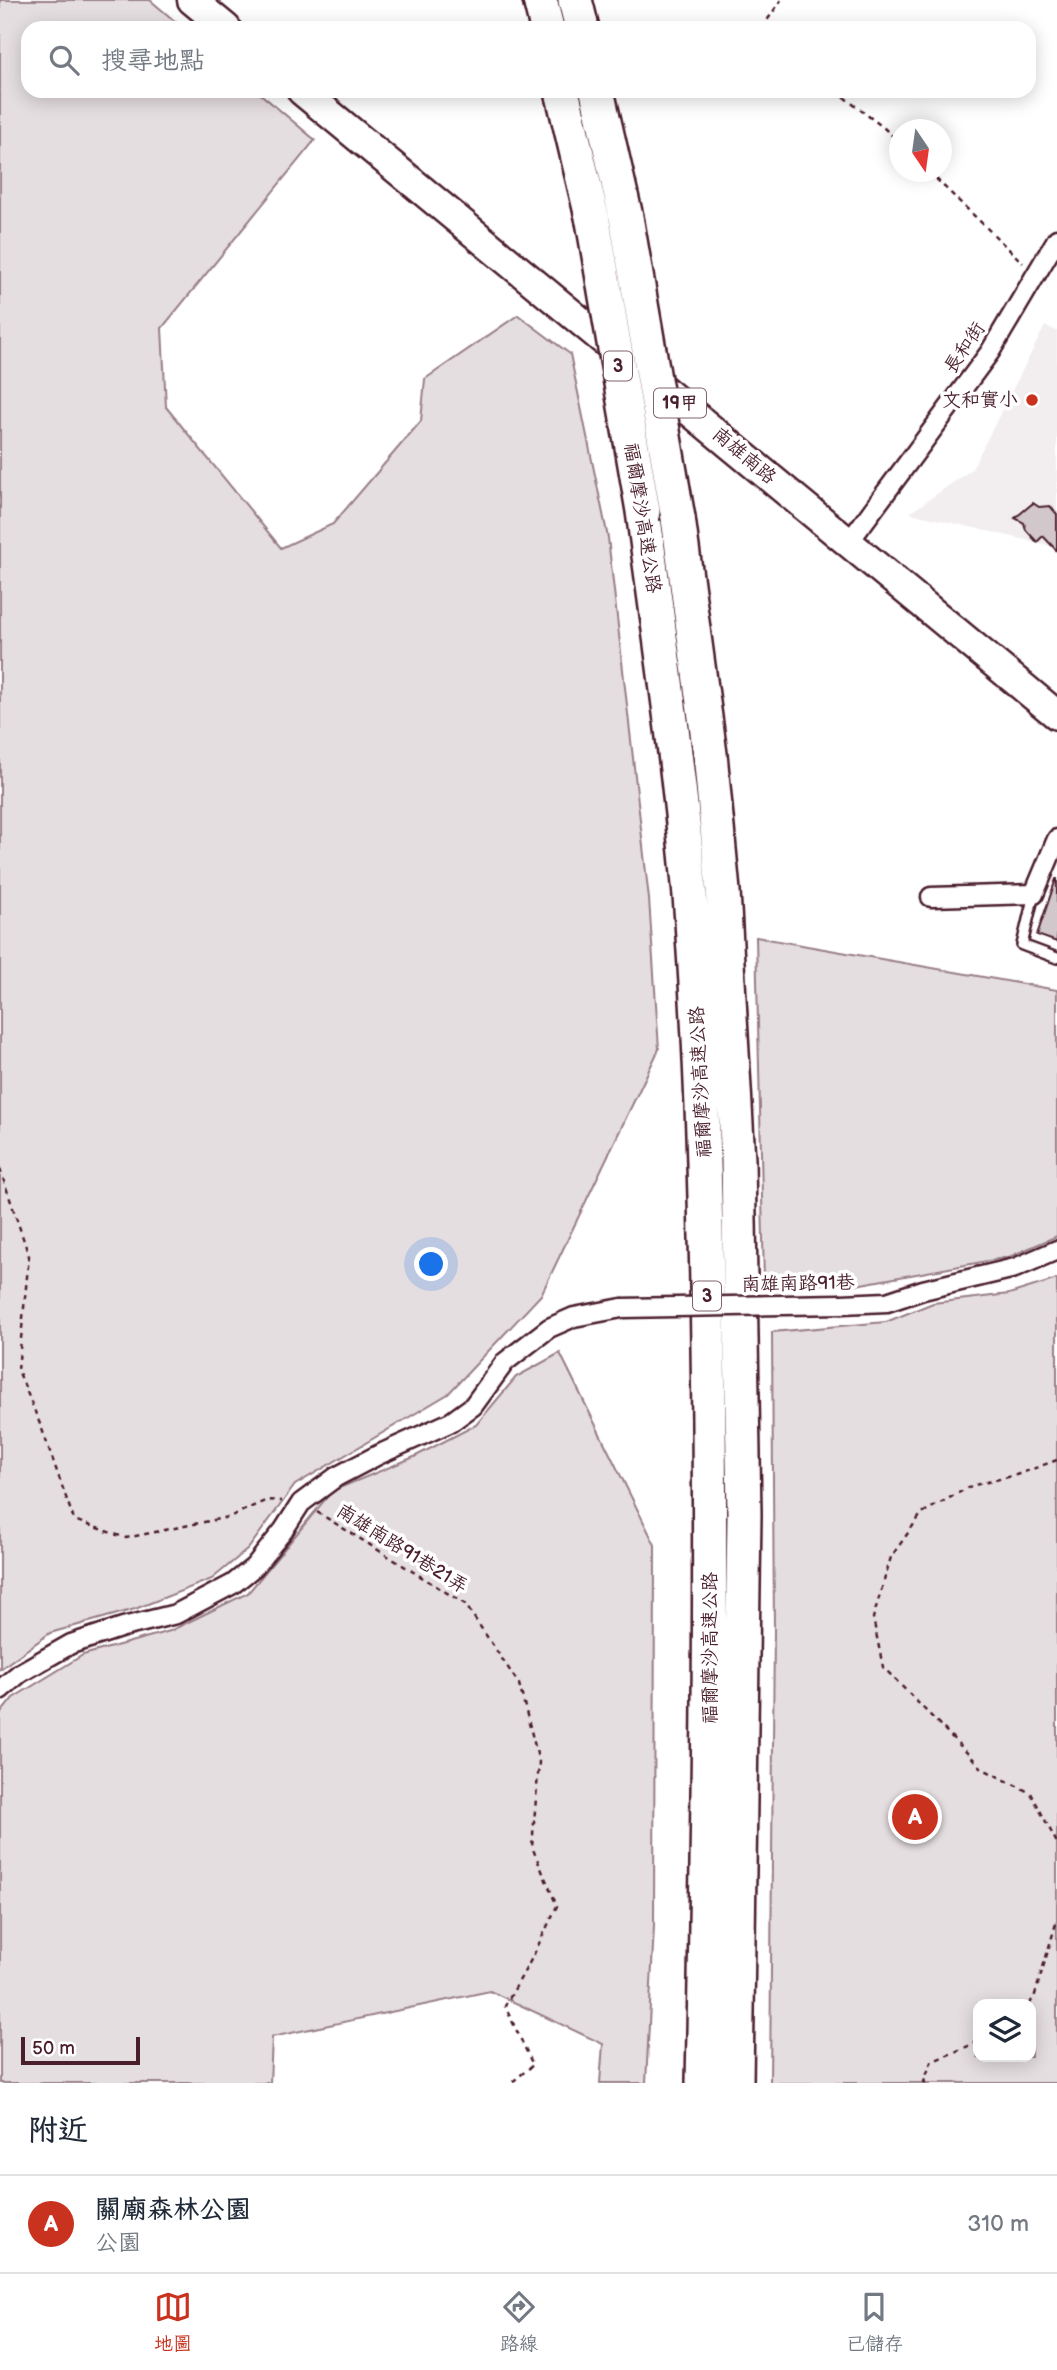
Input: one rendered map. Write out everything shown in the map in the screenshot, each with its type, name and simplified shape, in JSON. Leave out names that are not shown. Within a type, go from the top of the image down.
[{"type":"highway","points":[[540,0],[545,21]]},
{"type":"highway","points":[[575,0],[580,21]]},
{"type":"highway","name":"福爾摩沙高速公路","points":[[564,98],[593,221],[643,511],[676,755],[690,897],[705,1154],[711,1506],[710,1744],[703,2083]]},
{"type":"highway","name":"福爾摩沙高速公路","points":[[599,98],[626,217],[678,518],[710,754],[722,877],[738,1160],[744,1514],[736,2083]]},
{"type":"highway","points":[[737,1938],[753,1980],[752,2083]]},
{"type":"main road","points":[[192,0],[218,21]]},
{"type":"main road","name":"南雄南路","points":[[310,98],[1057,715]]},
{"type":"street","name":"長和街","points":[[849,542],[990,352],[1057,239]]},
{"type":"street","points":[[931,897],[1034,894],[1057,839]]},
{"type":"street","name":"南雄南路91巷","points":[[0,1689],[20,1673],[71,1644],[176,1614],[233,1584],[254,1567],[302,1503],[336,1477],[451,1422],[474,1406],[505,1362],[549,1328],[574,1317],[622,1308],[887,1302],[923,1290],[1015,1268],[1057,1250]]},
{"type":"lane","points":[[1034,894],[1022,945],[1057,958]]},
{"type":"path","points":[[767,21],[781,0]]},
{"type":"path","points":[[845,98],[889,133]]},
{"type":"path","points":[[939,182],[1035,275]]},
{"type":"path","points":[[0,1169],[29,1256],[18,1370],[74,1520],[126,1538],[229,1517],[267,1500],[302,1503]]},
{"type":"path","points":[[1057,1460],[1016,1475],[971,1486],[922,1513],[891,1557],[873,1618],[883,1667],[983,1769],[1031,1793],[1057,1843]]},
{"type":"path","name":"南雄南路91巷21弄","points":[[302,1503],[465,1604],[519,1684],[539,1762],[532,1847],[557,1906],[505,2006],[533,2065],[511,2083]]},
{"type":"path","points":[[1033,1999],[1057,1920]]},
{"type":"path","points":[[926,2083],[924,2082],[931,2062],[973,2044]]},
{"type":"shaded area","points":[[0,0],[150,0],[175,21],[21,21],[21,98],[265,98],[315,140],[162,328],[166,407],[281,548],[333,524],[421,421],[425,379],[518,315],[570,354],[608,538],[649,899],[659,1049],[541,1295],[448,1394],[295,1485],[248,1549],[212,1579],[135,1609],[50,1633],[0,1669]]},
{"type":"shaded area","name":"文和實小","points":[[1045,326],[1057,331],[1057,551],[1052,546],[910,513],[972,469]]},
{"type":"shaded area","points":[[756,937],[1057,990],[1057,1236],[1009,1257],[856,1285],[764,1282]]},
{"type":"shaded area","points":[[1057,1279],[1057,2083],[770,2083],[774,1630],[772,1332],[886,1322],[933,1303],[1009,1294]]},
{"type":"shaded area","points":[[560,1353],[655,1545],[654,1926],[646,2083],[600,2083],[603,2044],[490,1991],[272,2037],[270,2083],[0,2083],[0,1714],[13,1698],[83,1655],[170,1631],[248,1593],[332,1491],[414,1457],[476,1425],[516,1377]]},
{"type":"building","points":[[1033,503],[1039,507],[1050,506],[1057,514],[1057,551],[1043,536],[1037,542],[1026,530],[1024,523],[1015,518]]},
{"type":"building","points":[[1057,879],[1057,942],[1037,935]]},
{"type":"place","name":"文和實小","points":[[1032,400]]},
{"type":"place","name":"關廟森林公園","points":[[915,1817]]}]
